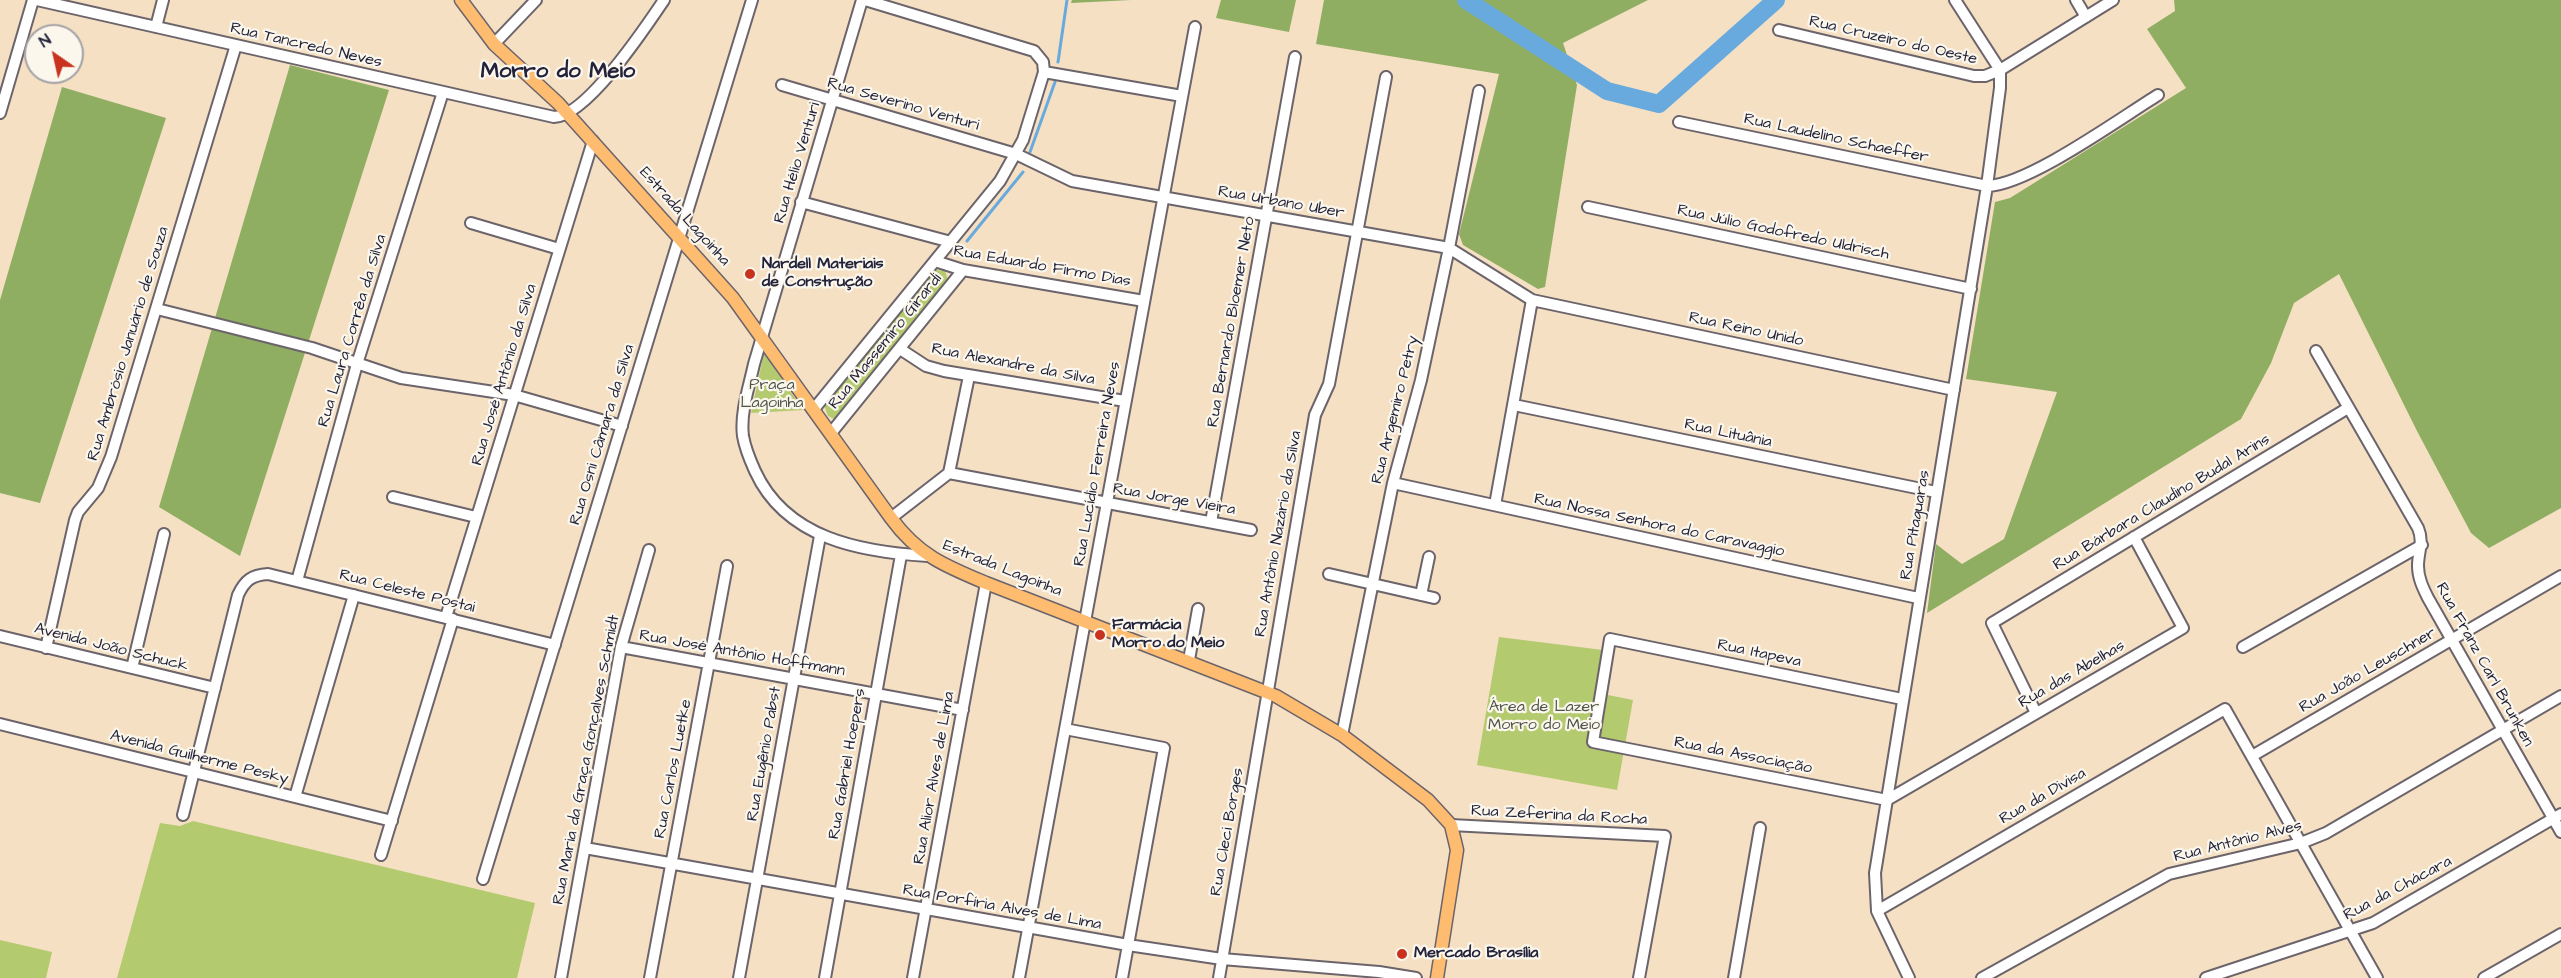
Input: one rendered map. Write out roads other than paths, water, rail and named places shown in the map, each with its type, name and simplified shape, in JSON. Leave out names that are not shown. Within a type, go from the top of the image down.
[{"type":"main road","name":"Estrada Lagoinha","points":[[461,0],[494,44],[593,141],[734,298],[762,334]]},
{"type":"main road","points":[[762,334],[891,518],[909,541],[928,556]]},
{"type":"main road","name":"Estrada Lagoinha","points":[[928,556],[986,583],[1267,692],[1342,735],[1428,800],[1451,825]]},
{"type":"main road","points":[[1437,978],[1456,862],[1455,836],[1451,825]]},
{"type":"street","name":"Rua Tancredo Neves","points":[[35,0],[554,117],[568,114]]},
{"type":"street","points":[[0,113],[35,0]]},
{"type":"street","points":[[156,27],[163,0]]},
{"type":"street","points":[[494,44],[536,0]]},
{"type":"street","points":[[568,114],[622,61],[664,0]]},
{"type":"street","name":"Rua Osni Câmara da Silva","points":[[483,879],[752,0]]},
{"type":"street","points":[[814,409],[1000,181],[1016,154],[1044,72],[1039,54],[863,0]]},
{"type":"street","name":"Rua Hélio Venturi","points":[[762,334],[863,0]]},
{"type":"street","points":[[1955,0],[2000,70],[2113,0]]},
{"type":"street","points":[[2076,0],[2086,17]]},
{"type":"street","name":"Rua Lucídio Ferreira Neves","points":[[1019,978],[1195,27]]},
{"type":"street","name":"Rua Cruzeiro do Oeste","points":[[1779,30],[1974,76],[1985,76],[2000,70]]},
{"type":"street","name":"Rua Ambrósio Januário de Souza","points":[[46,648],[75,520],[104,477],[236,45]]},
{"type":"street","name":"Rua Bernardo Bloemer Neto","points":[[1211,522],[1296,57]]},
{"type":"street","name":"Rua Pitaguaras","points":[[1910,978],[1876,911],[1875,873],[1918,598],[1971,289],[2000,88],[2000,70]]},
{"type":"street","points":[[1044,72],[1182,96]]},
{"type":"street","name":"Rua Antônio Nazário da Silva","points":[[1267,692],[1315,415],[1329,384],[1386,77]]},
{"type":"street","name":"Rua Severino Venturi","points":[[782,85],[1016,154]]},
{"type":"street","name":"Rua Laura Corrêa da Silva","points":[[297,581],[357,364],[443,92]]},
{"type":"street","name":"Rua Argemiro Petry","points":[[1342,735],[1393,483],[1421,380],[1479,92]]},
{"type":"street","points":[[1987,186],[2005,185],[2019,180],[2158,95]]},
{"type":"street","name":"Rua Laudelino Schaeffer","points":[[1679,122],[1987,186]]},
{"type":"street","name":"Rua José Antônio da Silva","points":[[381,855],[476,517],[593,141]]},
{"type":"street","name":"Rua Urbano Uber","points":[[1016,154],[1072,181],[1449,248],[1532,300]]},
{"type":"street","points":[[801,202],[951,242]]},
{"type":"street","name":"Rua Júlio Godofredo Uldrisch","points":[[1588,207],[1971,289]]},
{"type":"street","points":[[471,223],[559,249]]},
{"type":"street","name":"Rua Eduardo Firmo Dias","points":[[934,261],[963,270],[1144,301]]},
{"type":"street","name":"Rua Massemiro Girardi","points":[[831,434],[963,270]]},
{"type":"street","points":[[1495,505],[1532,300]]},
{"type":"street","name":"Rua Reino Unido","points":[[1532,300],[1954,390]]},
{"type":"street","points":[[157,309],[312,348],[415,381],[514,395],[622,426]]},
{"type":"street","name":"Estrada Lagoinha","points":[[762,334],[743,417],[746,447],[757,476],[776,503],[795,520],[820,536],[851,546],[901,555],[928,556]]},
{"type":"street","name":"Rua Alexandre da Silva","points":[[900,349],[926,366],[969,376],[1125,401]]},
{"type":"street","name":"Rua Franz Carl Brunken","points":[[2316,351],[2418,528],[2422,545],[2418,560],[2420,578],[2503,730],[2557,816],[2561,832]]},
{"type":"street","points":[[891,518],[949,473],[969,376]]},
{"type":"street","name":"Rua Lituânia","points":[[1514,405],[1936,492]]},
{"type":"street","name":"Rua Bárbara Claudino Budal Arins","points":[[2036,713],[1992,623],[2348,408]]},
{"type":"street","name":"Rua Jorge Vieira","points":[[949,473],[1251,530]]},
{"type":"street","name":"Rua Nossa Senhora do Caravaggio","points":[[1393,483],[1918,598]]},
{"type":"street","points":[[393,497],[476,517]]},
{"type":"street","points":[[132,668],[164,534]]},
{"type":"street","name":"Rua Eugênio Pabst","points":[[740,978],[820,536]]},
{"type":"street","name":"Rua das Abelhas","points":[[1887,800],[2183,628],[2134,537]]},
{"type":"street","points":[[2243,647],[2422,545]]},
{"type":"street","name":"Rua Maria da Graça Gonçalves Schmidt","points":[[561,978],[621,647],[649,550]]},
{"type":"street","name":"Rua Gabriel Hoepers","points":[[825,978],[901,555]]},
{"type":"street","points":[[1421,595],[1429,558]]},
{"type":"street","name":"Rua Carlos Luetke","points":[[650,978],[727,566]]},
{"type":"street","name":"Rua Celeste Postai","points":[[215,688],[238,595],[243,585],[252,576],[268,574],[555,645]]},
{"type":"street","points":[[1329,574],[1434,598]]},
{"type":"street","name":"Rua João Leuschner","points":[[2252,756],[2561,576]]},
{"type":"street","name":"Rua Alior Alves de Lima","points":[[913,978],[986,583]]},
{"type":"street","points":[[295,797],[354,595]]},
{"type":"street","points":[[1189,660],[1198,609]]},
{"type":"street","name":"Avenida João Schuck","points":[[0,636],[215,688]]},
{"type":"street","name":"Rua Itapeva","points":[[1593,742],[1610,639],[1902,699]]},
{"type":"street","name":"Rua José Antônio Hoffmann","points":[[621,647],[963,710]]},
{"type":"street","points":[[183,815],[215,688]]},
{"type":"street","name":"Rua Cleci Borges","points":[[1219,978],[1267,692]]},
{"type":"street","name":"Rua Antônio Alves","points":[[1982,978],[2169,874],[2301,843],[2340,825],[2561,696]]},
{"type":"street","name":"Rua da Divisa","points":[[1876,911],[2225,709],[2252,756]]},
{"type":"street","name":"Avenida Guilherme Pesky","points":[[0,724],[392,821]]},
{"type":"street","points":[[1065,729],[1164,748],[1122,978]]},
{"type":"street","name":"Rua da Associação","points":[[1593,742],[1887,800]]},
{"type":"street","points":[[2252,756],[2377,978]]},
{"type":"street","name":"Rua da Chácara","points":[[2205,978],[2351,932],[2386,916],[2557,816]]},
{"type":"street","name":"Rua Zeferina da Rocha","points":[[1451,825],[1665,836],[1639,978]]},
{"type":"street","points":[[1734,978],[1760,828]]},
{"type":"street","name":"Rua Porfíria Alves de Lima","points":[[585,848],[1128,945],[1222,959],[1416,978]]},
{"type":"street","points":[[2484,978],[2561,934]]},
{"type":"waterway","points":[[1058,62],[1067,0]]},
{"type":"waterway","points":[[1466,0],[1607,91],[1659,104],[1776,0]]},
{"type":"waterway","points":[[1030,152],[1055,82]]},
{"type":"waterway","points":[[967,241],[1023,172]]},
{"type":"place","name":"Nardell Materiais de Construção","points":[[750,274]]},
{"type":"place","name":"Farmácia Morro do Meio","points":[[1100,635]]},
{"type":"place","name":"Mercado Brasília","points":[[1402,954]]},
{"type":"district","name":"Morro do Meio","points":[[558,72]]},
{"type":"park label","name":"Praça Lagoinha","points":[[772,395]]},
{"type":"park label","name":"Área de Lazer Morro do Meio","points":[[1544,717]]}]
